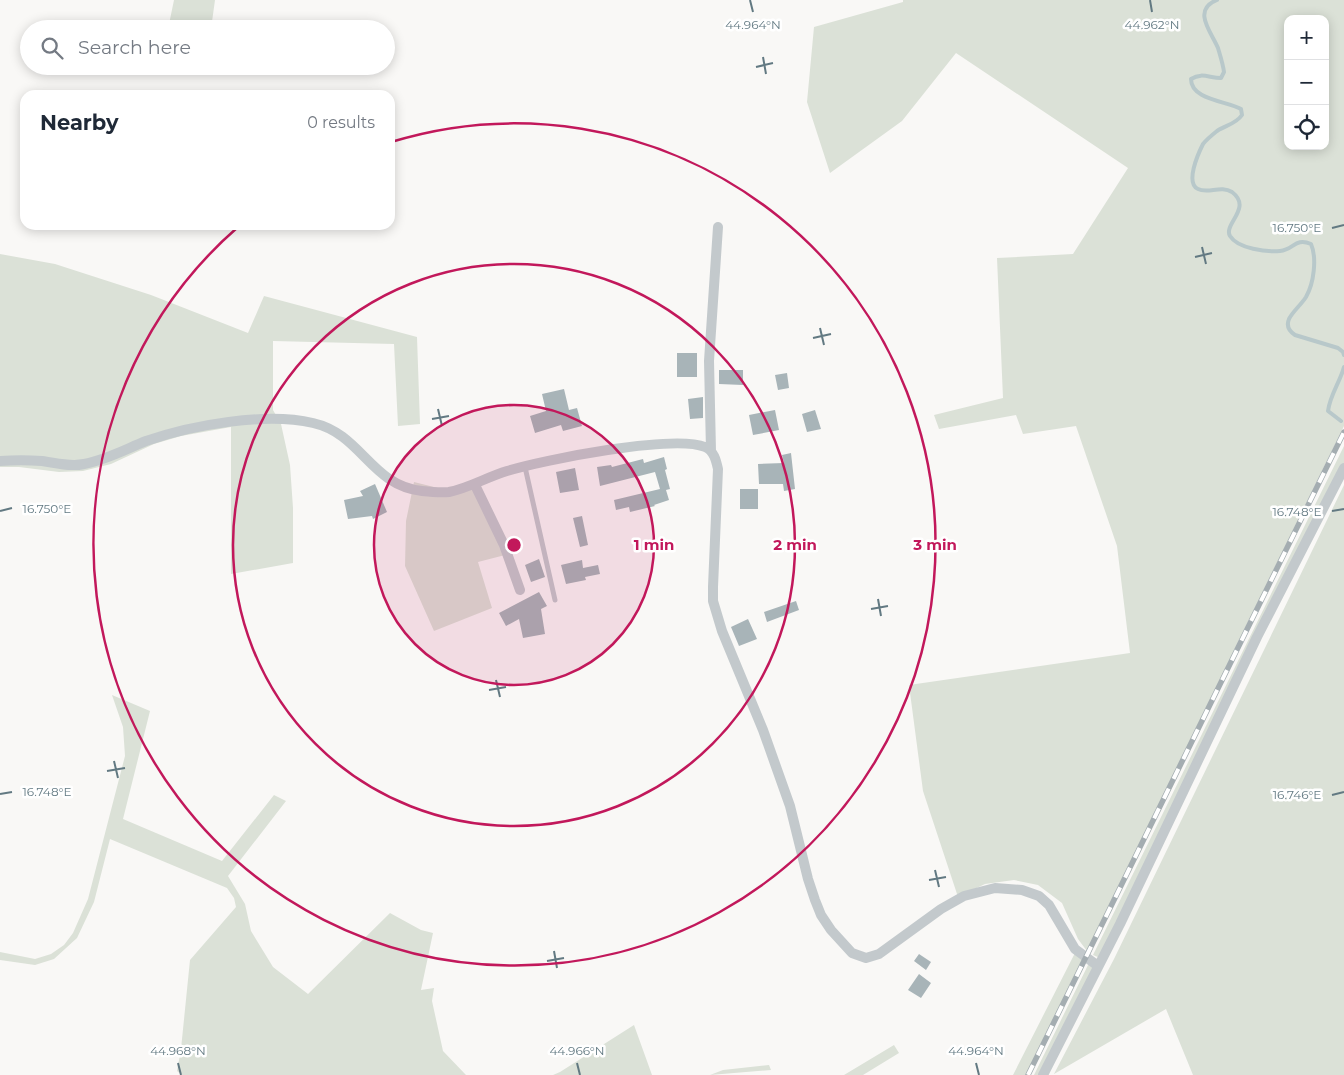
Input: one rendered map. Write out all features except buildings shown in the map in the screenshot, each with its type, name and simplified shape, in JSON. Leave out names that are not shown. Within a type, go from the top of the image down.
[{"type":"street","points":[[718,227],[709,361],[711,451],[718,469],[713,587],[716,614],[763,730],[790,806],[815,900],[822,915],[831,930],[852,953],[860,957],[872,957],[879,954],[941,909],[964,896],[995,888],[1022,890],[1039,896],[1049,905],[1075,949],[1098,966]]},
{"type":"street","points":[[0,461],[43,461],[66,466],[84,464],[148,440],[219,423],[283,419],[312,423],[339,432],[373,467],[401,487],[435,492],[448,492],[475,484],[506,471],[593,454],[673,443],[694,444],[711,451]]},
{"type":"street","points":[[1043,1075],[1098,966],[1257,636],[1344,468]]},
{"type":"street","points":[[475,484],[504,545],[520,590]]},
{"type":"lane","points":[[525,467],[555,600]]},
{"type":"shaded area","points":[[174,0],[215,0],[212,20],[170,20]]},
{"type":"shaded area","points":[[903,0],[1344,0],[1344,426],[1087,951],[1078,939],[1062,903],[1038,885],[1014,880],[985,884],[958,897],[923,791],[909,685],[1130,653],[1117,546],[1076,426],[1023,434],[1016,415],[939,429],[934,415],[1003,398],[997,258],[1073,254],[1128,168],[956,53],[902,121],[830,173],[807,102],[814,27],[903,2]]},
{"type":"shaded area","points":[[0,254],[55,264],[151,295],[248,333],[264,296],[417,337],[420,424],[398,426],[394,344],[273,341],[273,410],[281,424],[290,465],[293,508],[293,563],[231,574],[231,427],[181,436],[154,444],[111,464],[83,471],[59,472],[19,467],[0,467]]},
{"type":"shaded area","points":[[1344,446],[1344,465],[1100,958],[1093,955]]},
{"type":"shaded area","points":[[414,482],[442,489],[476,482],[513,553],[478,562],[492,608],[434,631],[405,566],[406,521]]},
{"type":"shaded area","points":[[1344,485],[1344,1075],[1193,1075],[1166,1009],[1054,1074],[1114,959]]},
{"type":"shaded area","points":[[112,695],[150,711],[123,819],[222,861],[274,795],[286,801],[228,876],[245,904],[251,931],[273,967],[308,994],[390,913],[421,930],[433,933],[421,990],[434,988],[432,1001],[443,1051],[466,1075],[182,1075],[177,1071],[190,960],[236,907],[234,898],[227,888],[110,839],[94,902],[77,938],[54,959],[35,965],[0,960],[0,952],[35,959],[51,954],[64,945],[73,933],[88,899],[125,756],[123,727]]},
{"type":"shaded area","points":[[1077,949],[1084,957],[1026,1075],[1013,1075]]},
{"type":"shaded area","points":[[1090,961],[1095,967],[1040,1075],[1034,1075]]},
{"type":"shaded area","points":[[634,1025],[652,1075],[553,1075],[560,1072]]},
{"type":"shaded area","points":[[894,1045],[899,1053],[863,1075],[844,1075]]},
{"type":"shaded area","points":[[769,1065],[771,1070],[710,1075],[723,1070]]},
{"type":"waterway","points":[[1217,0],[1209,4],[1204,16],[1208,29],[1218,48],[1224,72],[1221,78],[1202,76],[1191,79],[1193,86],[1203,96],[1235,106],[1241,109],[1242,115],[1234,122],[1217,131],[1203,144],[1194,168],[1194,186],[1206,191],[1228,190],[1238,198],[1239,210],[1229,231],[1230,236],[1239,244],[1253,249],[1274,251],[1285,250],[1301,242],[1311,244],[1314,256],[1311,285],[1306,297],[1289,319],[1288,326],[1295,335],[1338,348],[1344,355]]},
{"type":"waterway","points":[[1341,421],[1328,411],[1344,367]]},
{"type":"railway","points":[[1028,1075],[1344,432]]}]
